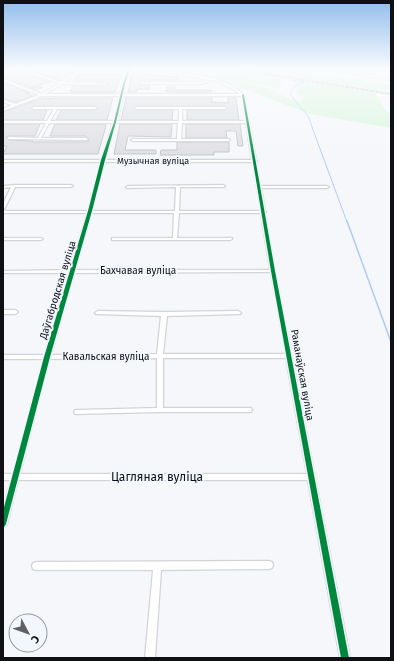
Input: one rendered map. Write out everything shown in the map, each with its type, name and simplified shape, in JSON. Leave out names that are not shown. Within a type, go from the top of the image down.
[{"type":"street","points":[[3,110],[28,100]]},
{"type":"street","name":"Даўгабродская вуліца","points":[[3,524],[47,357],[90,212],[120,100]]},
{"type":"street","name":"Раманаўская вуліца","points":[[244,100],[260,186],[273,271],[345,658]]},
{"type":"street","points":[[3,101],[14,105]]},
{"type":"street","points":[[34,108],[95,108]]},
{"type":"street","points":[[39,139],[56,108]]},
{"type":"street","points":[[137,108],[224,108]]},
{"type":"street","points":[[179,140],[181,108]]},
{"type":"street","points":[[3,122],[248,122]]},
{"type":"street","points":[[9,138],[86,139]]},
{"type":"street","points":[[133,140],[228,140]]},
{"type":"street","name":"Музычная вуліца","points":[[3,161],[255,161]]},
{"type":"street","points":[[3,208],[14,186]]},
{"type":"street","points":[[3,187],[71,186]]},
{"type":"street","points":[[175,239],[178,186]]},
{"type":"street","points":[[128,187],[223,186]]},
{"type":"street","points":[[260,186],[327,187]]},
{"type":"street","points":[[3,212],[264,212]]},
{"type":"street","points":[[3,239],[41,239]]},
{"type":"street","points":[[114,240],[230,239]]},
{"type":"street","name":"Бахчавая вуліца","points":[[3,272],[273,271]]},
{"type":"street","points":[[3,312],[15,312]]},
{"type":"street","points":[[98,313],[238,313]]},
{"type":"street","name":"Кавальская вуліца","points":[[160,410],[160,357],[164,314]]},
{"type":"street","name":"Кавальская вуліца","points":[[3,357],[289,356]]},
{"type":"street","points":[[78,412],[249,410]]},
{"type":"street","name":"Цагляная вуліца","points":[[3,477],[311,477]]},
{"type":"street","points":[[36,566],[269,565]]},
{"type":"street","points":[[150,658],[156,566]]},
{"type":"green space","points":[[273,100],[293,100],[300,103],[302,100],[379,100],[391,115],[391,128],[310,114]]},
{"type":"building","points":[[6,100],[21,100],[15,102]]},
{"type":"building","points":[[39,100],[112,100],[107,120],[56,120],[61,110],[98,109],[95,106],[34,106],[31,108],[33,110],[47,110],[43,120],[3,120],[3,112]]},
{"type":"building","points":[[126,100],[212,100],[212,102],[228,103],[228,100],[236,100],[239,120],[187,120],[187,110],[225,110],[227,108],[224,106],[137,106],[134,108],[136,110],[173,110],[172,120],[121,120]]},
{"type":"building","points":[[3,124],[40,124],[35,136],[6,137],[9,140],[33,141],[32,142],[86,142],[89,140],[86,136],[50,136],[55,124],[105,124],[106,126],[98,154],[3,154],[7,146],[3,146]]},
{"type":"building","points":[[120,124],[172,124],[171,137],[128,136],[125,150],[156,150],[156,154],[114,154]]},
{"type":"building","points":[[186,124],[240,124],[243,146],[238,146],[236,131],[226,131],[227,138],[186,138]]},
{"type":"building","points":[[177,142],[229,142],[229,152],[214,152],[214,155],[160,155],[161,150],[177,150]]},
{"type":"waterway","points":[[295,100],[308,116],[347,222]]},
{"type":"waterway","points":[[347,221],[391,342]]},
{"type":"cycle path","points":[[3,524],[47,357],[90,211],[120,100]]},
{"type":"cycle path","points":[[244,100],[273,271],[345,658]]}]
